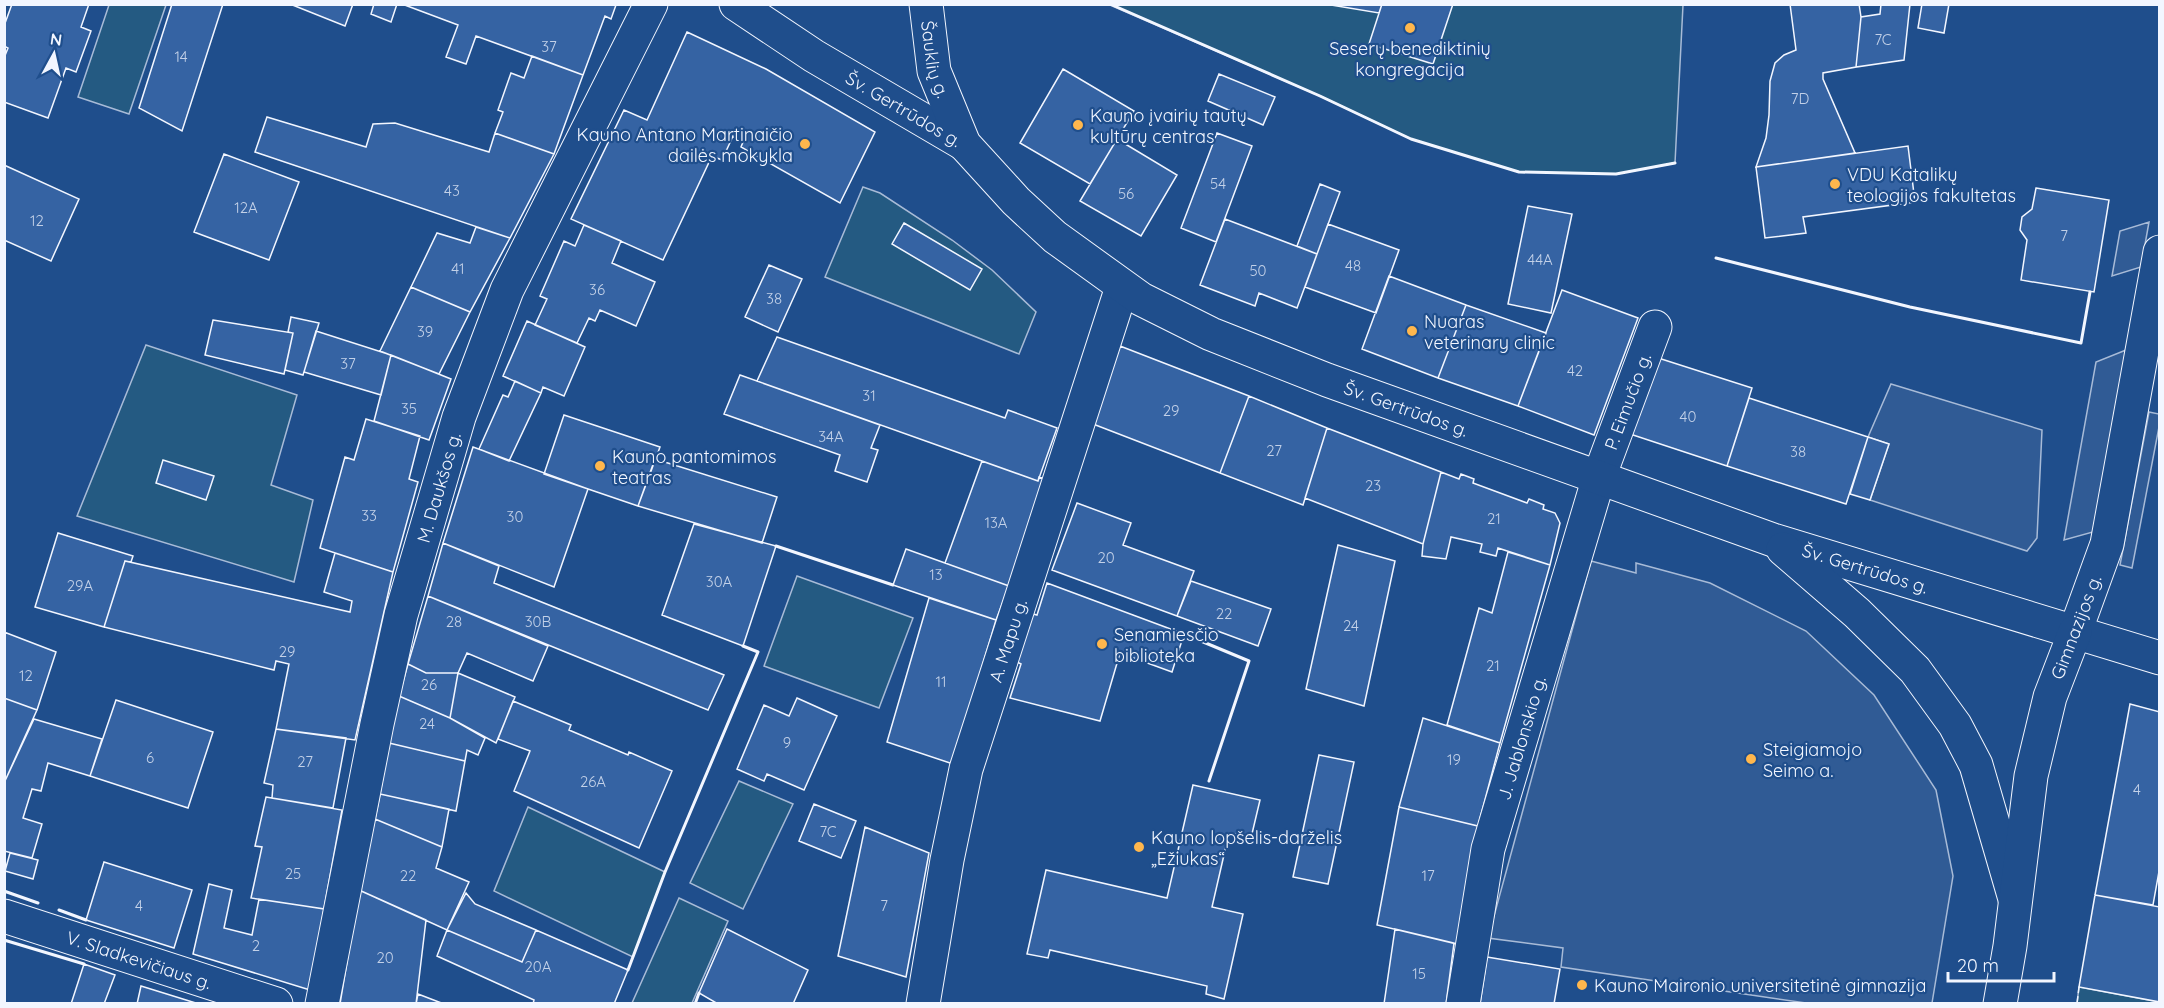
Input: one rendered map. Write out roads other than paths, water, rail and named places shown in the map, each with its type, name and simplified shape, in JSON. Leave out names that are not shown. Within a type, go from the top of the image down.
[{"type":"street","name":"M. Daukšos g.","points":[[322,1004],[377,724],[401,615],[459,417],[507,290],[651,4]]},
{"type":"street","name":"Šv. Gertrūdos g.","points":[[736,4],[814,56],[964,144],[1016,201],[1055,237],[1122,286],[1142,299],[1232,342],[1328,380],[1773,540],[2160,658]]},
{"type":"street","name":"Šauklių g.","points":[[926,4],[934,70],[964,144]]},
{"type":"street","name":"Gimnazijos g.","points":[[2000,1004],[2031,776],[2042,724],[2107,544],[2160,252]]},
{"type":"street","name":"A. Mapu g.","points":[[923,1004],[947,860],[966,769],[1122,286]]},
{"type":"street","name":"P. Eimučio g.","points":[[1599,477],[1655,327]]},
{"type":"street","name":"J. Jablonskio g.","points":[[1463,1004],[1488,849],[1599,477]]},
{"type":"street","points":[[1773,540],[1857,613],[1915,670],[1955,724],[1976,765],[2015,899]]},
{"type":"street","name":"V. Sladkevičiaus g.","points":[[4,916],[276,1004]]},
{"type":"place","name":"Seserų benediktinių kongregacija","points":[[1410,28]]},
{"type":"place","name":"Kauno įvairių tautų kultūrų centras","points":[[1078,125]]},
{"type":"place","name":"Kauno Antano Martinaičio dailės mokykla","points":[[805,144]]},
{"type":"place","name":"VDU Katalikų teologijos fakultetas","points":[[1835,184]]},
{"type":"place","name":"Nuaras veterinary clinic","points":[[1412,331]]},
{"type":"place","name":"Kauno pantomimos teatras","points":[[600,466]]},
{"type":"place","name":"Senamiesčio biblioteka","points":[[1102,644]]},
{"type":"place","name":"Steigiamojo Seimo a.","points":[[1751,759]]},
{"type":"place","name":"Kauno lopšelis-darželis „Ežiukas“","points":[[1139,847]]},
{"type":"place","name":"Kauno Maironio universitetinė gimnazija","points":[[1582,985]]}]
